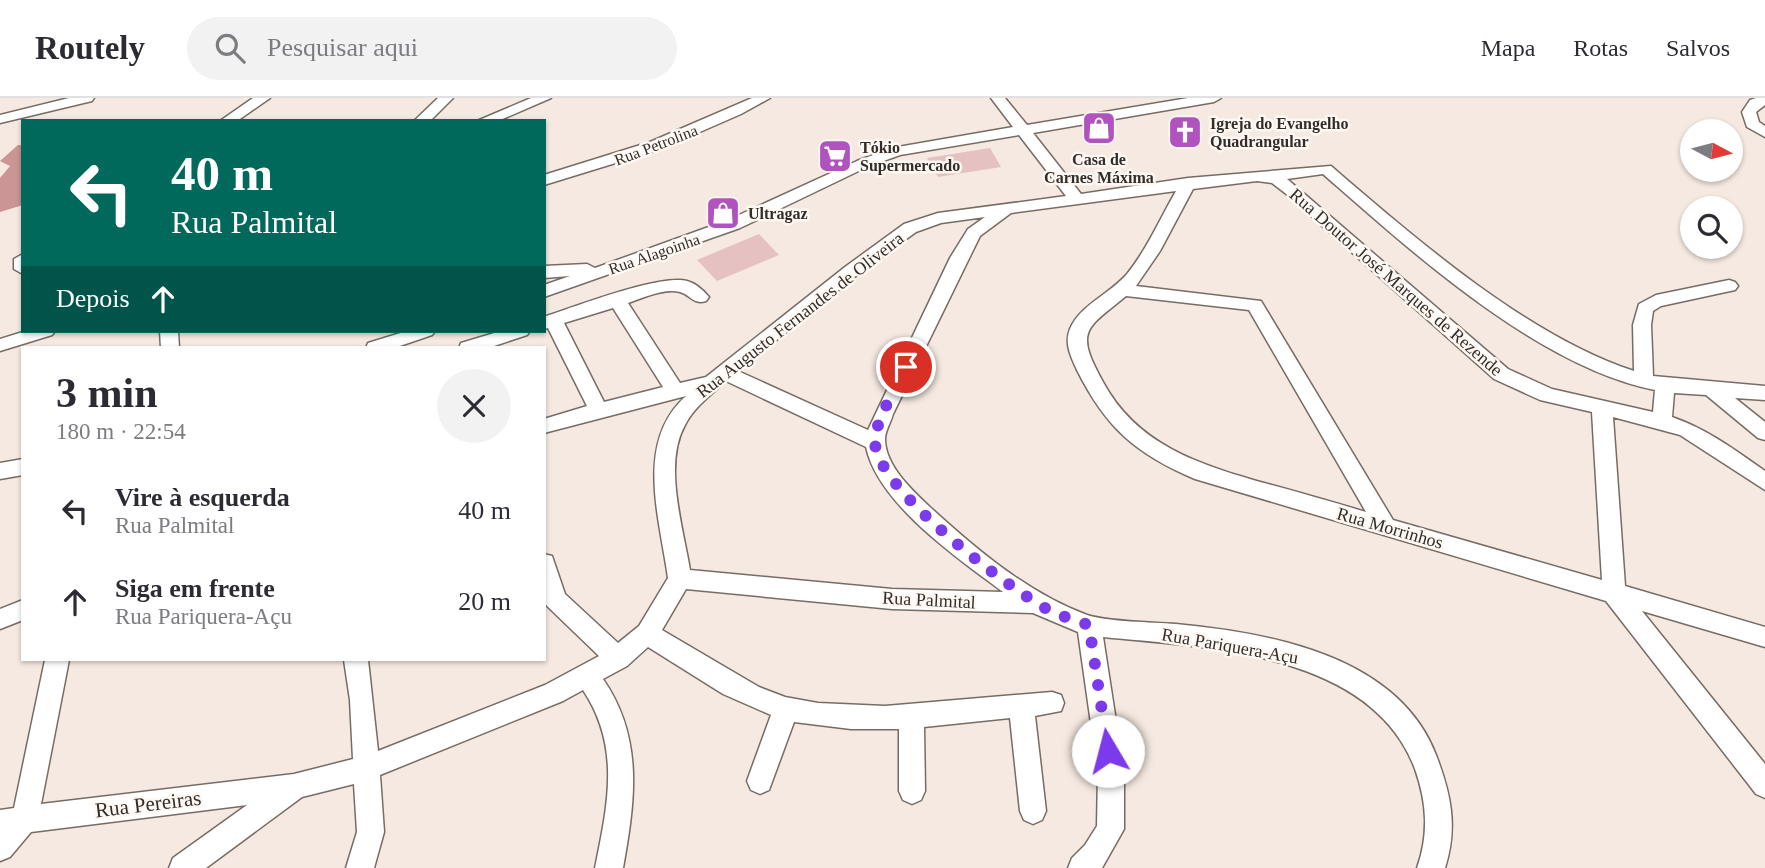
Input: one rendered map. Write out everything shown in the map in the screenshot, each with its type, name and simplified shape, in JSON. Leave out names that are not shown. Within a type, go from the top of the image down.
[{"type":"street","points":[[0,110],[34,98]]},
{"type":"street","points":[[0,119],[87,98]]},
{"type":"street","points":[[230,119],[262,98]]},
{"type":"street","points":[[423,119],[446,98]]},
{"type":"street","points":[[489,119],[544,98]]},
{"type":"street","name":"Rua Petrolina","points":[[546,179],[660,146],[763,98]]},
{"type":"street","points":[[998,98],[1076,198]]},
{"type":"street","name":"Rua Alagoinha","points":[[546,290],[676,248],[762,213],[874,158],[919,146],[1022,131],[1161,102],[1214,98]]},
{"type":"street","points":[[1765,100],[1755,103],[1749,111],[1752,124],[1765,133]]},
{"type":"street","points":[[1271,177],[1326,169],[1396,230],[1493,306],[1607,369],[1665,385],[1765,393]]},
{"type":"street","name":"Rua Doutor José Marques de Rezende","points":[[1009,208],[1188,183],[1271,177],[1291,190],[1501,374],[1547,395],[1662,421],[1687,430],[1765,482]]},
{"type":"street","points":[[1123,290],[1136,273],[1188,183]]},
{"type":"street","points":[[1009,208],[974,233],[959,258],[884,414],[875,442],[885,472],[917,509],[966,551],[1035,603]]},
{"type":"street","name":"Rua Augusto Fernandes de Oliveira","points":[[680,579],[664,472],[666,445],[676,421],[718,377],[851,271],[910,228],[938,218],[1009,208]]},
{"type":"street","points":[[546,272],[614,268]]},
{"type":"street","points":[[600,410],[549,322],[617,299],[673,286],[691,289],[700,297]]},
{"type":"street","points":[[1644,381],[1642,325],[1645,308],[1656,301],[1677,295],[1729,286]]},
{"type":"street","points":[[1123,290],[1255,305],[1386,527]]},
{"type":"street","name":"Rua Morrinhos","points":[[1123,290],[1082,324],[1077,338],[1083,361],[1102,400],[1139,442],[1165,459],[1202,473],[1765,637]]},
{"type":"street","points":[[617,299],[675,391]]},
{"type":"street","points":[[0,345],[39,333]]},
{"type":"street","points":[[381,346],[420,333]]},
{"type":"street","points":[[481,346],[516,333]]},
{"type":"street","points":[[546,425],[718,377],[875,442]]},
{"type":"street","points":[[1662,421],[1665,385]]},
{"type":"street","points":[[1711,389],[1765,433]]},
{"type":"street","points":[[1602,407],[1614,593],[1765,785]]},
{"type":"street","points":[[0,471],[21,467]]},
{"type":"street","points":[[546,569],[555,598],[618,658]]},
{"type":"street","points":[[183,868],[295,786],[366,768],[554,692],[618,658],[647,633],[680,579]]},
{"type":"street","name":"Rua Palmital","points":[[680,579],[892,599],[1035,603],[1089,625]]},
{"type":"street","points":[[0,619],[21,611]]},
{"type":"street","points":[[1082,868],[1095,855],[1110,830],[1111,773],[1089,625]]},
{"type":"street","name":"Rua Pariquera-Açu","points":[[1089,625],[1181,635],[1298,656],[1339,673],[1382,697],[1416,733],[1431,765],[1442,823],[1431,868]]},
{"type":"street","points":[[647,633],[723,682],[786,708],[840,717],[1052,703]]},
{"type":"street","points":[[0,847],[13,821],[57,661]]},
{"type":"street","points":[[356,661],[364,709],[366,768],[371,806],[371,840],[359,868]]},
{"type":"street","points":[[587,675],[608,708],[623,762],[622,790],[609,868]]},
{"type":"street","points":[[1021,705],[1033,811]]},
{"type":"street","points":[[760,781],[786,708]]},
{"type":"street","points":[[911,714],[912,791]]},
{"type":"street","name":"Rua Pereiras","points":[[13,821],[295,786]]},
{"type":"shaded area","points":[[21,145],[21,206],[0,212],[0,178],[10,166],[0,161]]},
{"type":"shaded area","points":[[990,148],[1001,167],[938,177],[927,158]]},
{"type":"shaded area","points":[[759,234],[779,255],[717,281],[697,260]]},
{"type":"place","name":"Casa de Carnes Máxima","points":[[1099,128]]},
{"type":"place","name":"Igreja do Evangelho Quadrangular","points":[[1185,132]]},
{"type":"place","name":"Tókio Supermercado","points":[[835,156]]},
{"type":"place","name":"Ultragaz","points":[[723,213]]},
{"type":"route","points":[[906,367],[884,414],[875,442],[885,472],[917,509],[966,551],[1035,603],[1066,618],[1089,625],[1108,751]]}]
